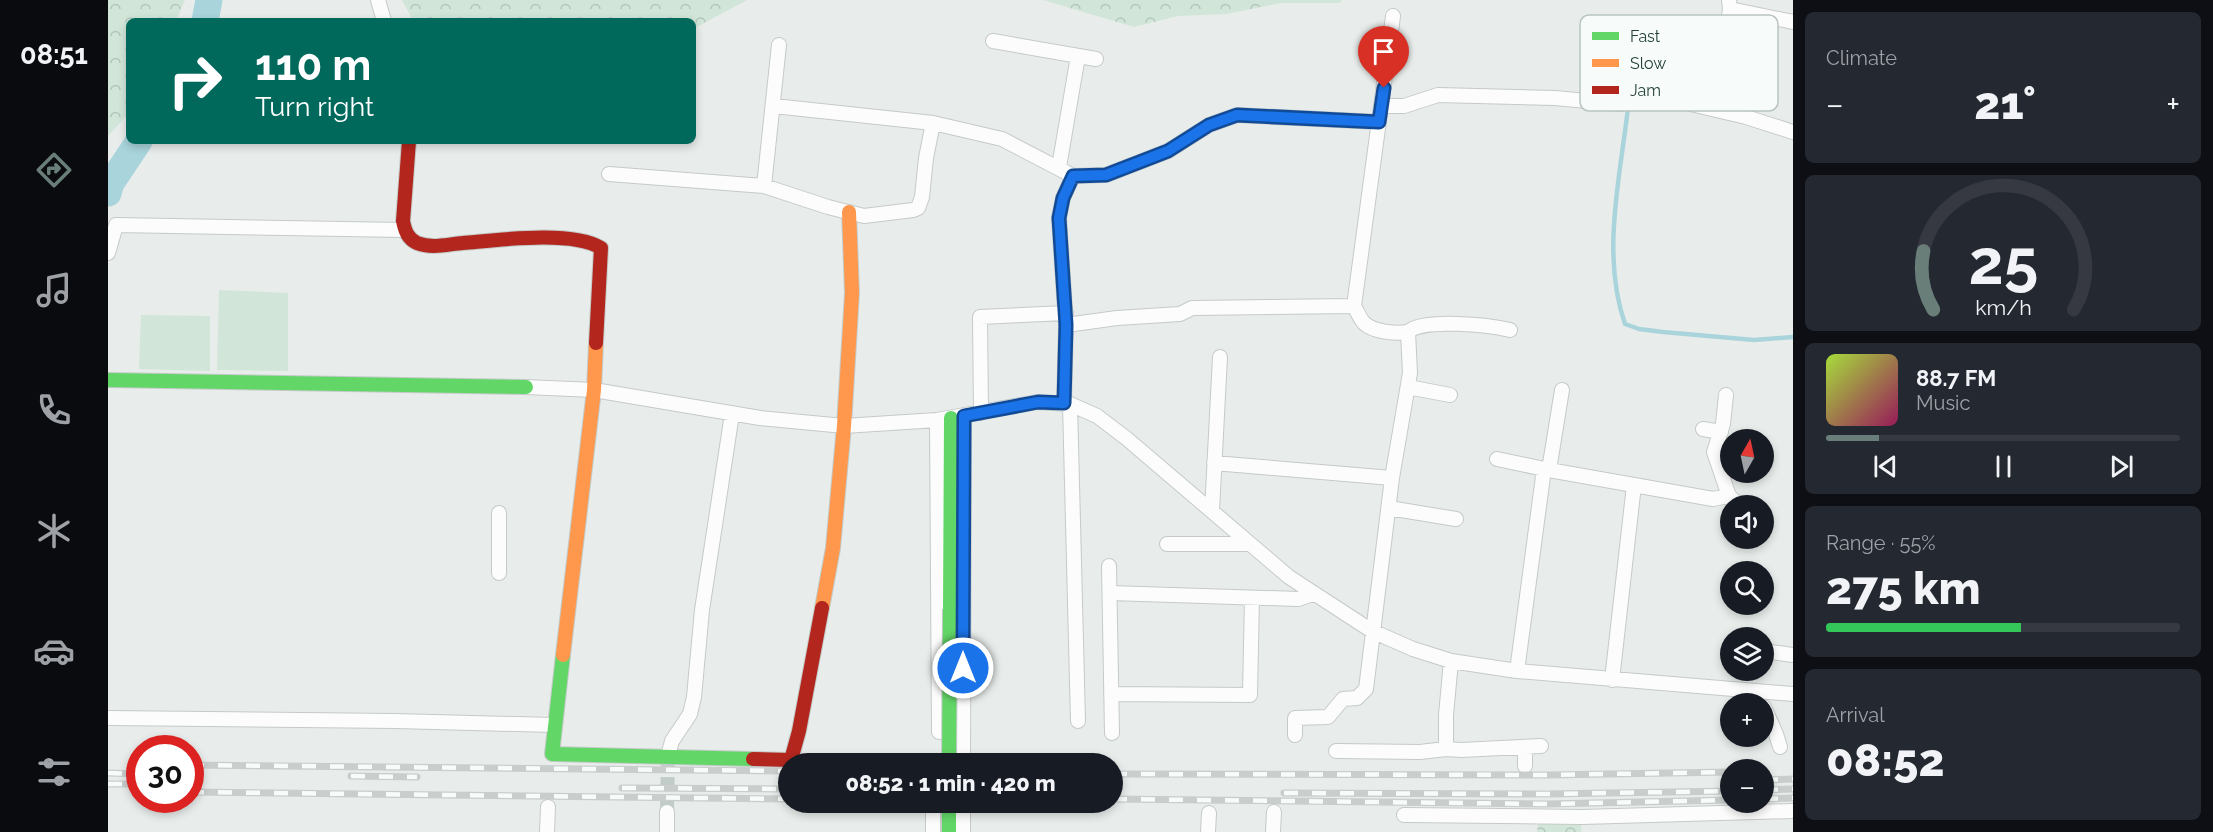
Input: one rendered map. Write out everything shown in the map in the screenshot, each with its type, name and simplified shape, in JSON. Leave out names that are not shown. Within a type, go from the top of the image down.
[{"type":"street","points":[[378,0],[383,18]]},
{"type":"street","points":[[1730,4],[1768,15]]},
{"type":"street","points":[[1393,16],[1354,306],[1364,323],[1370,327],[1398,334],[1408,332],[1422,324],[1440,323],[1510,330]]},
{"type":"street","points":[[1778,18],[1793,22]]},
{"type":"street","points":[[993,40],[1096,58]]},
{"type":"street","points":[[764,186],[779,45]]},
{"type":"street","points":[[1059,167],[1078,56]]},
{"type":"street","points":[[1381,106],[1404,106],[1438,94],[1580,100]]},
{"type":"street","points":[[774,106],[933,123],[1002,139],[1073,176],[1106,175],[1168,151],[1209,125],[1237,115],[1379,122]]},
{"type":"street","points":[[1725,111],[1793,132]]},
{"type":"street","points":[[609,174],[764,186],[864,216],[918,208],[922,197],[933,123]]},
{"type":"street","points":[[409,144],[404,230],[412,240],[428,246],[522,239],[583,239],[599,244],[602,253],[594,390],[552,754],[791,760],[832,548],[844,426],[852,293],[849,212]]},
{"type":"street","points":[[1073,176],[1063,198],[1059,218],[1066,319],[1078,721]]},
{"type":"street","points":[[108,253],[116,225],[404,230]]},
{"type":"street","points":[[981,413],[980,317],[1117,318],[1180,314],[1192,308],[1354,306]]},
{"type":"street","points":[[1295,735],[1295,714],[1328,717],[1343,699],[1357,698],[1366,689],[1392,478],[1410,373],[1408,332]]},
{"type":"street","points":[[1212,511],[1220,357]]},
{"type":"street","points":[[108,380],[594,390],[789,423],[844,426],[951,418],[1038,402],[1067,403],[1097,416],[1126,438],[1249,544],[1313,594],[1372,631],[1413,650],[1451,661],[1517,671],[1612,680],[1720,694]]},
{"type":"street","points":[[1408,387],[1450,395]]},
{"type":"street","points":[[1721,429],[1726,395]]},
{"type":"street","points":[[1517,671],[1546,470],[1565,397]]},
{"type":"street","points":[[669,756],[672,741],[690,714],[694,697],[702,610],[732,414]]},
{"type":"street","points":[[950,753],[951,418]]},
{"type":"street","points":[[939,732],[951,418]]},
{"type":"street","points":[[951,418],[963,753]]},
{"type":"street","points":[[1703,429],[1720,432]]},
{"type":"street","points":[[1720,435],[1714,452],[1720,467]]},
{"type":"street","points":[[1497,459],[1546,470],[1720,500]]},
{"type":"street","points":[[1214,463],[1392,478]]},
{"type":"street","points":[[1612,680],[1634,485]]},
{"type":"street","points":[[1389,508],[1456,519]]},
{"type":"street","points":[[499,513],[499,573]]},
{"type":"street","points":[[1167,544],[1249,544]]},
{"type":"street","points":[[1109,566],[1112,733]]},
{"type":"street","points":[[1110,593],[1298,599],[1313,594]]},
{"type":"street","points":[[1112,694],[1250,695],[1252,598]]},
{"type":"street","points":[[1774,652],[1793,655]]},
{"type":"street","points":[[1446,749],[1446,715],[1451,661]]},
{"type":"street","points":[[1774,698],[1793,694]]},
{"type":"street","points":[[939,706],[963,714]]},
{"type":"street","points":[[108,718],[554,725]]},
{"type":"street","points":[[1774,729],[1780,747]]},
{"type":"street","points":[[1336,751],[1420,752],[1541,746]]},
{"type":"street","points":[[1525,748],[1525,766]]},
{"type":"street","points":[[547,832],[548,807]]},
{"type":"street","points":[[667,812],[667,832]]},
{"type":"street","points":[[1273,832],[1274,812]]},
{"type":"street","points":[[1404,815],[1582,817],[1793,812]]},
{"type":"street","points":[[933,813],[933,832]]},
{"type":"street","points":[[949,813],[949,832]]},
{"type":"street","points":[[963,813],[963,832]]},
{"type":"street","points":[[1208,832],[1209,813]]},
{"type":"green space","points":[[108,0],[185,0],[177,18],[126,18],[126,116],[108,136]]},
{"type":"green space","points":[[402,0],[747,0],[696,27],[696,18],[411,18]]},
{"type":"green space","points":[[1043,0],[1342,0],[1339,3],[1281,3],[1227,14],[1178,16],[1134,27]]},
{"type":"green space","points":[[219,290],[288,293],[288,371],[217,370]]},
{"type":"green space","points":[[141,315],[210,316],[210,371],[139,369]]},
{"type":"green space","points":[[1539,816],[1582,817],[1581,832],[1537,832]]},
{"type":"waterway","points":[[206,18],[209,0]]},
{"type":"waterway","points":[[1628,111],[1614,216],[1613,244],[1618,298],[1625,324],[1639,329],[1663,332],[1754,340],[1793,337]]},
{"type":"waterway","points":[[108,193],[111,183],[137,144]]},
{"type":"tunnel","points":[[667,812],[668,756]]},
{"type":"railway","points":[[204,765],[778,771]]},
{"type":"railway","points":[[1123,774],[1548,775],[1720,772]]},
{"type":"railway","points":[[108,773],[126,774]]},
{"type":"railway","points":[[351,776],[417,777]]},
{"type":"railway","points":[[1774,780],[1793,779]]},
{"type":"railway","points":[[108,784],[126,784]]},
{"type":"railway","points":[[622,788],[778,789]]},
{"type":"railway","points":[[1774,790],[1793,789]]},
{"type":"railway","points":[[1284,793],[1547,794],[1720,791]]},
{"type":"railway","points":[[204,792],[778,799]]},
{"type":"railway","points":[[1774,799],[1793,798]]},
{"type":"railway","points":[[1123,799],[1547,804],[1720,800]]},
{"type":"traffic: fast","points":[[108,380],[526,387]]},
{"type":"traffic: fast","points":[[950,609],[951,418]]},
{"type":"traffic: fast","points":[[949,753],[950,609]]},
{"type":"traffic: fast","points":[[563,655],[552,754],[753,759]]},
{"type":"traffic: fast","points":[[949,813],[949,832]]},
{"type":"traffic: slow","points":[[822,608],[833,548],[844,426],[852,293],[849,212]]},
{"type":"traffic: slow","points":[[563,655],[594,390],[596,343]]},
{"type":"traffic: jam","points":[[409,144],[403,221],[407,234],[414,241],[434,246],[554,238],[588,242],[601,248],[596,343]]},
{"type":"traffic: jam","points":[[753,759],[791,760],[799,731],[822,608]]},
{"type":"route","points":[[963,668],[964,416],[1038,402],[1064,403],[1066,325],[1059,218],[1063,198],[1073,176],[1106,175],[1168,151],[1209,125],[1237,115],[1379,122],[1384,88]]}]
